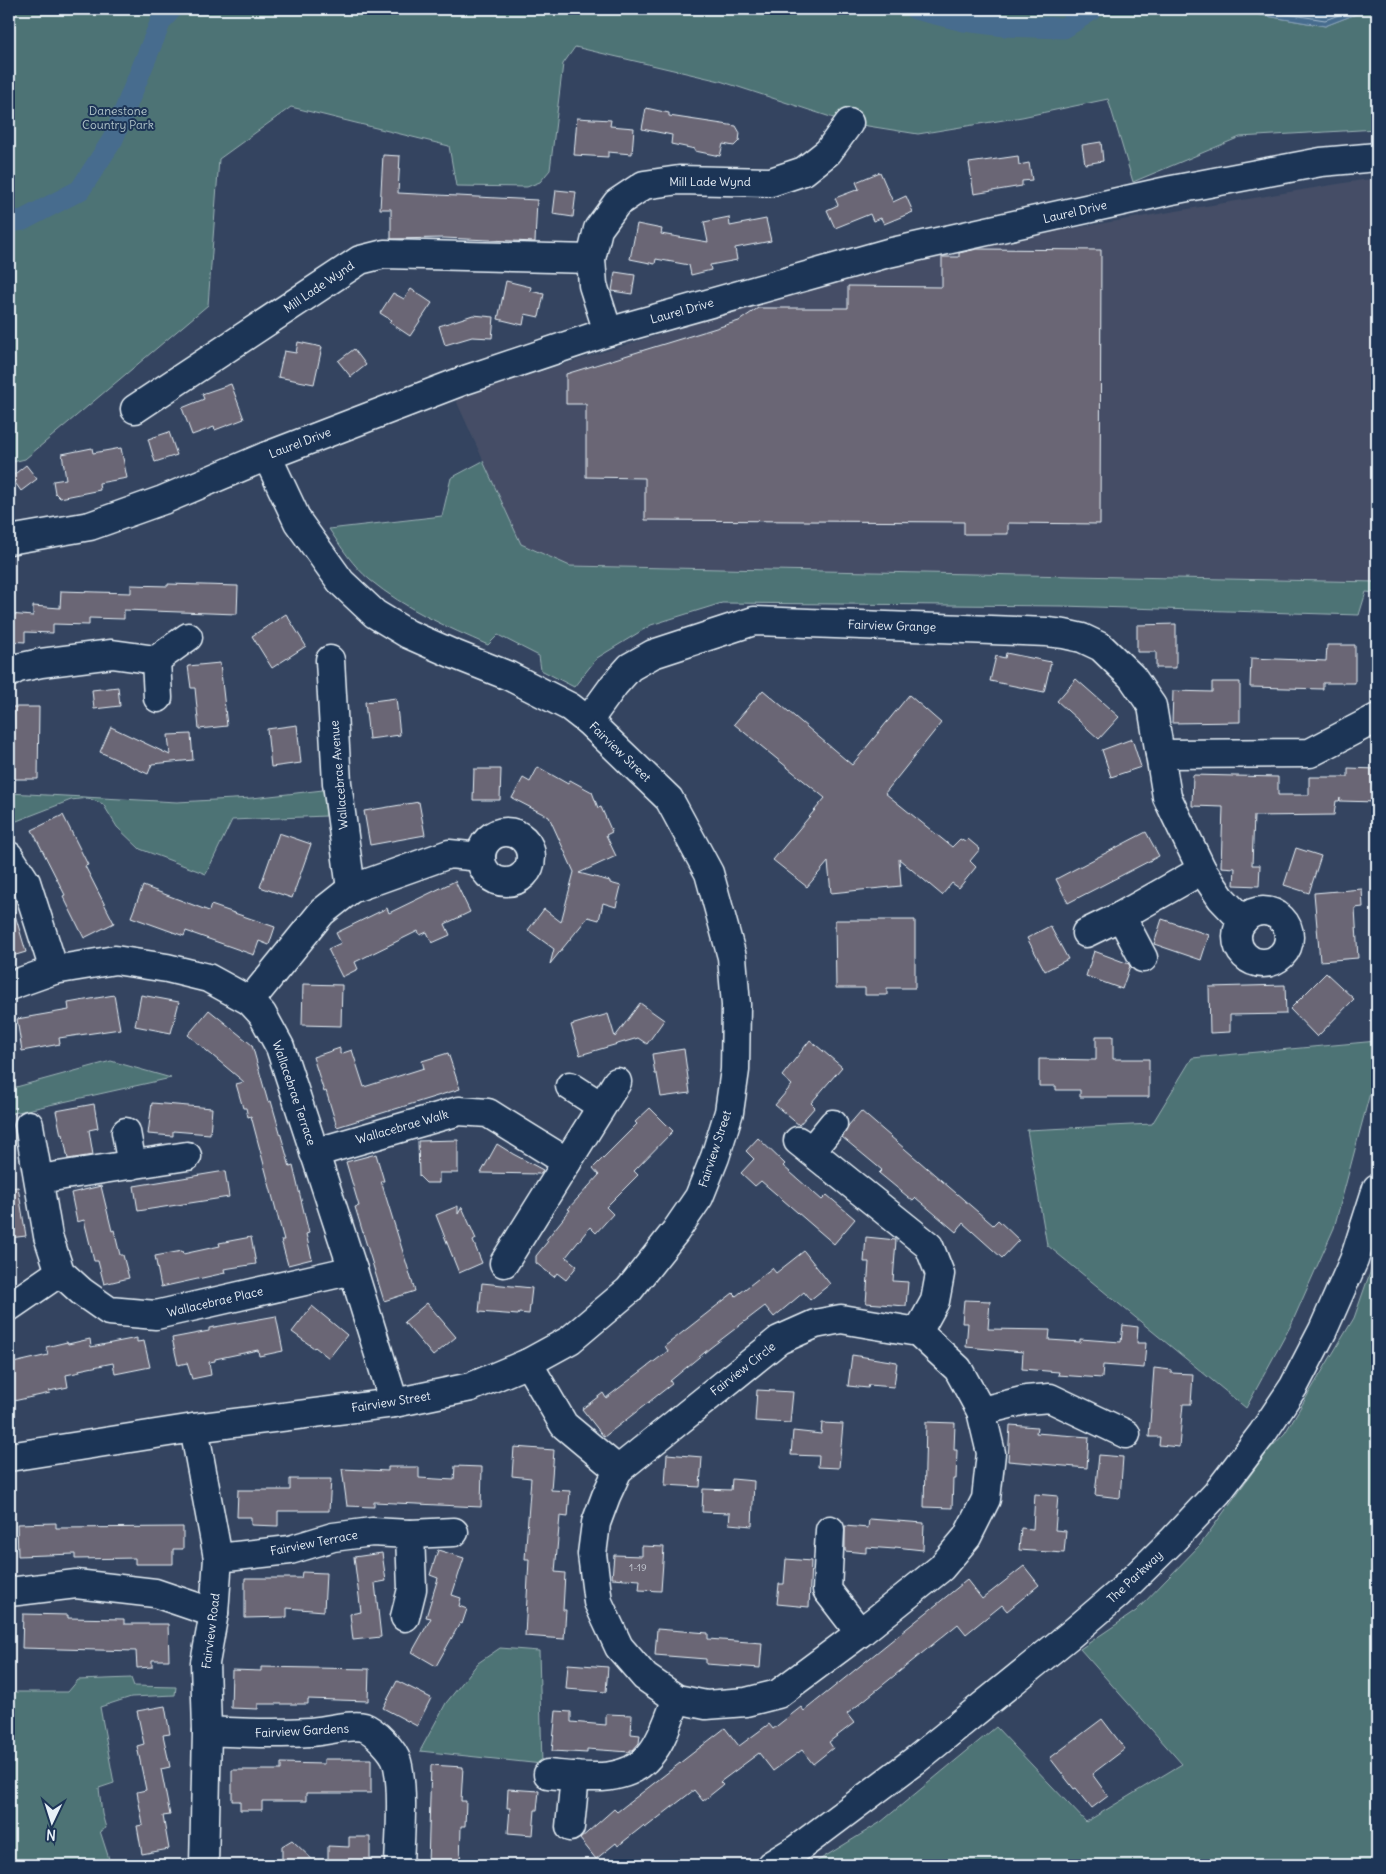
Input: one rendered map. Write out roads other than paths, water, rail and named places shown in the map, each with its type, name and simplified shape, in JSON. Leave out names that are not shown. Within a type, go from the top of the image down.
[{"type":"street","name":"Mill Lade Wynd","points":[[608,332],[593,285],[591,259],[598,229],[617,203],[644,185],[679,180],[771,182],[804,172],[828,152],[849,123]]},
{"type":"street","name":"Laurel Drive","points":[[9,540],[90,526],[163,500],[267,456],[465,380],[608,332],[888,253],[1172,190],[1321,162],[1377,157]]},
{"type":"street","name":"Mill Lade Wynd","points":[[135,409],[360,260],[384,254],[591,259]]},
{"type":"street","name":"Fairview Street","points":[[9,1457],[194,1428],[394,1403],[471,1388],[528,1363],[570,1340],[628,1290],[675,1232],[699,1197],[716,1157],[729,1112],[735,1070],[736,1005],[732,957],[709,873],[669,799],[588,721],[570,707],[509,676],[408,634],[375,614],[342,582],[298,522],[267,456]]},
{"type":"street","name":"Fairview Grange","points":[[588,721],[614,685],[630,667],[653,654],[754,621],[1047,632],[1082,638],[1101,647],[1132,677],[1152,706],[1167,797],[1202,870],[1222,898],[1242,921]]},
{"type":"street","points":[[9,673],[18,668],[41,662],[112,654],[156,660],[188,637]]},
{"type":"street","points":[[156,660],[158,698]]},
{"type":"street","name":"Wallacebrae Avenue","points":[[330,660],[337,783],[351,889]]},
{"type":"street","points":[[1160,754],[1310,753],[1376,721]]},
{"type":"street","points":[[250,1001],[322,912],[351,889],[449,854],[481,857]]},
{"type":"street","points":[[11,863],[26,882],[54,970]]},
{"type":"street","points":[[1086,933],[1121,916],[1202,870]]},
{"type":"street","points":[[1121,916],[1143,958]]},
{"type":"street","name":"Wallacebrae Terrace","points":[[9,986],[54,970],[115,960],[167,968],[208,978],[250,1001],[262,1014],[280,1046],[394,1403]]},
{"type":"street","points":[[504,1263],[617,1082]]},
{"type":"street","points":[[570,1086],[601,1106]]},
{"type":"street","name":"Wallacebrae Walk","points":[[314,1153],[458,1111],[488,1114],[567,1162]]},
{"type":"street","points":[[833,1124],[805,1146],[929,1246],[940,1274],[935,1301],[918,1332]]},
{"type":"street","name":"Wallacebrae Place","points":[[29,1125],[40,1180],[48,1236],[60,1272],[82,1292],[109,1311],[156,1316],[353,1270]]},
{"type":"street","points":[[126,1132],[132,1165]]},
{"type":"street","points":[[40,1180],[187,1156]]},
{"type":"street","name":"The Parkway","points":[[770,1865],[797,1848],[917,1759],[1070,1635],[1138,1574],[1217,1493],[1262,1434],[1294,1386],[1323,1330],[1354,1260],[1377,1188]]},
{"type":"street","points":[[9,1307],[60,1272]]},
{"type":"street","name":"Fairview Circle","points":[[841,1319],[918,1332],[958,1369],[981,1411],[991,1453],[986,1499],[967,1538],[941,1568],[860,1633],[778,1694],[746,1702],[706,1705],[677,1700],[645,1677],[619,1647],[598,1602],[592,1554],[596,1523],[618,1470],[779,1340],[816,1324],[841,1319]]},
{"type":"street","points":[[528,1363],[564,1425],[618,1470]]},
{"type":"street","points":[[981,1411],[1026,1400],[1050,1398],[1126,1434]]},
{"type":"street","name":"Fairview Road","points":[[194,1428],[218,1558],[214,1613],[205,1663],[207,1731],[204,1865]]},
{"type":"street","points":[[830,1530],[827,1590],[860,1633]]},
{"type":"street","name":"Fairview Terrace","points":[[218,1558],[290,1550],[333,1538],[372,1532],[410,1534],[454,1532]]},
{"type":"street","points":[[405,1616],[412,1589],[410,1534]]},
{"type":"street","points":[[9,1592],[76,1584],[155,1593],[214,1613]]},
{"type":"street","points":[[570,1827],[561,1775],[604,1777],[623,1774],[638,1768],[651,1754],[677,1700]]},
{"type":"street","name":"Fairview Gardens","points":[[207,1731],[247,1734],[364,1727],[386,1743],[397,1760],[400,1780],[399,1865]]},
{"type":"water","points":[[1177,9],[1369,9],[1325,26],[1249,13]]},
{"type":"waterway","points":[[9,222],[23,220],[80,190],[113,139],[161,21],[172,9]]},
{"type":"waterway","points":[[915,9],[964,21],[1005,26],[1064,28],[1092,10]]},
{"type":"park label","name":"Danestone Country Park","points":[[118,118]]}]
